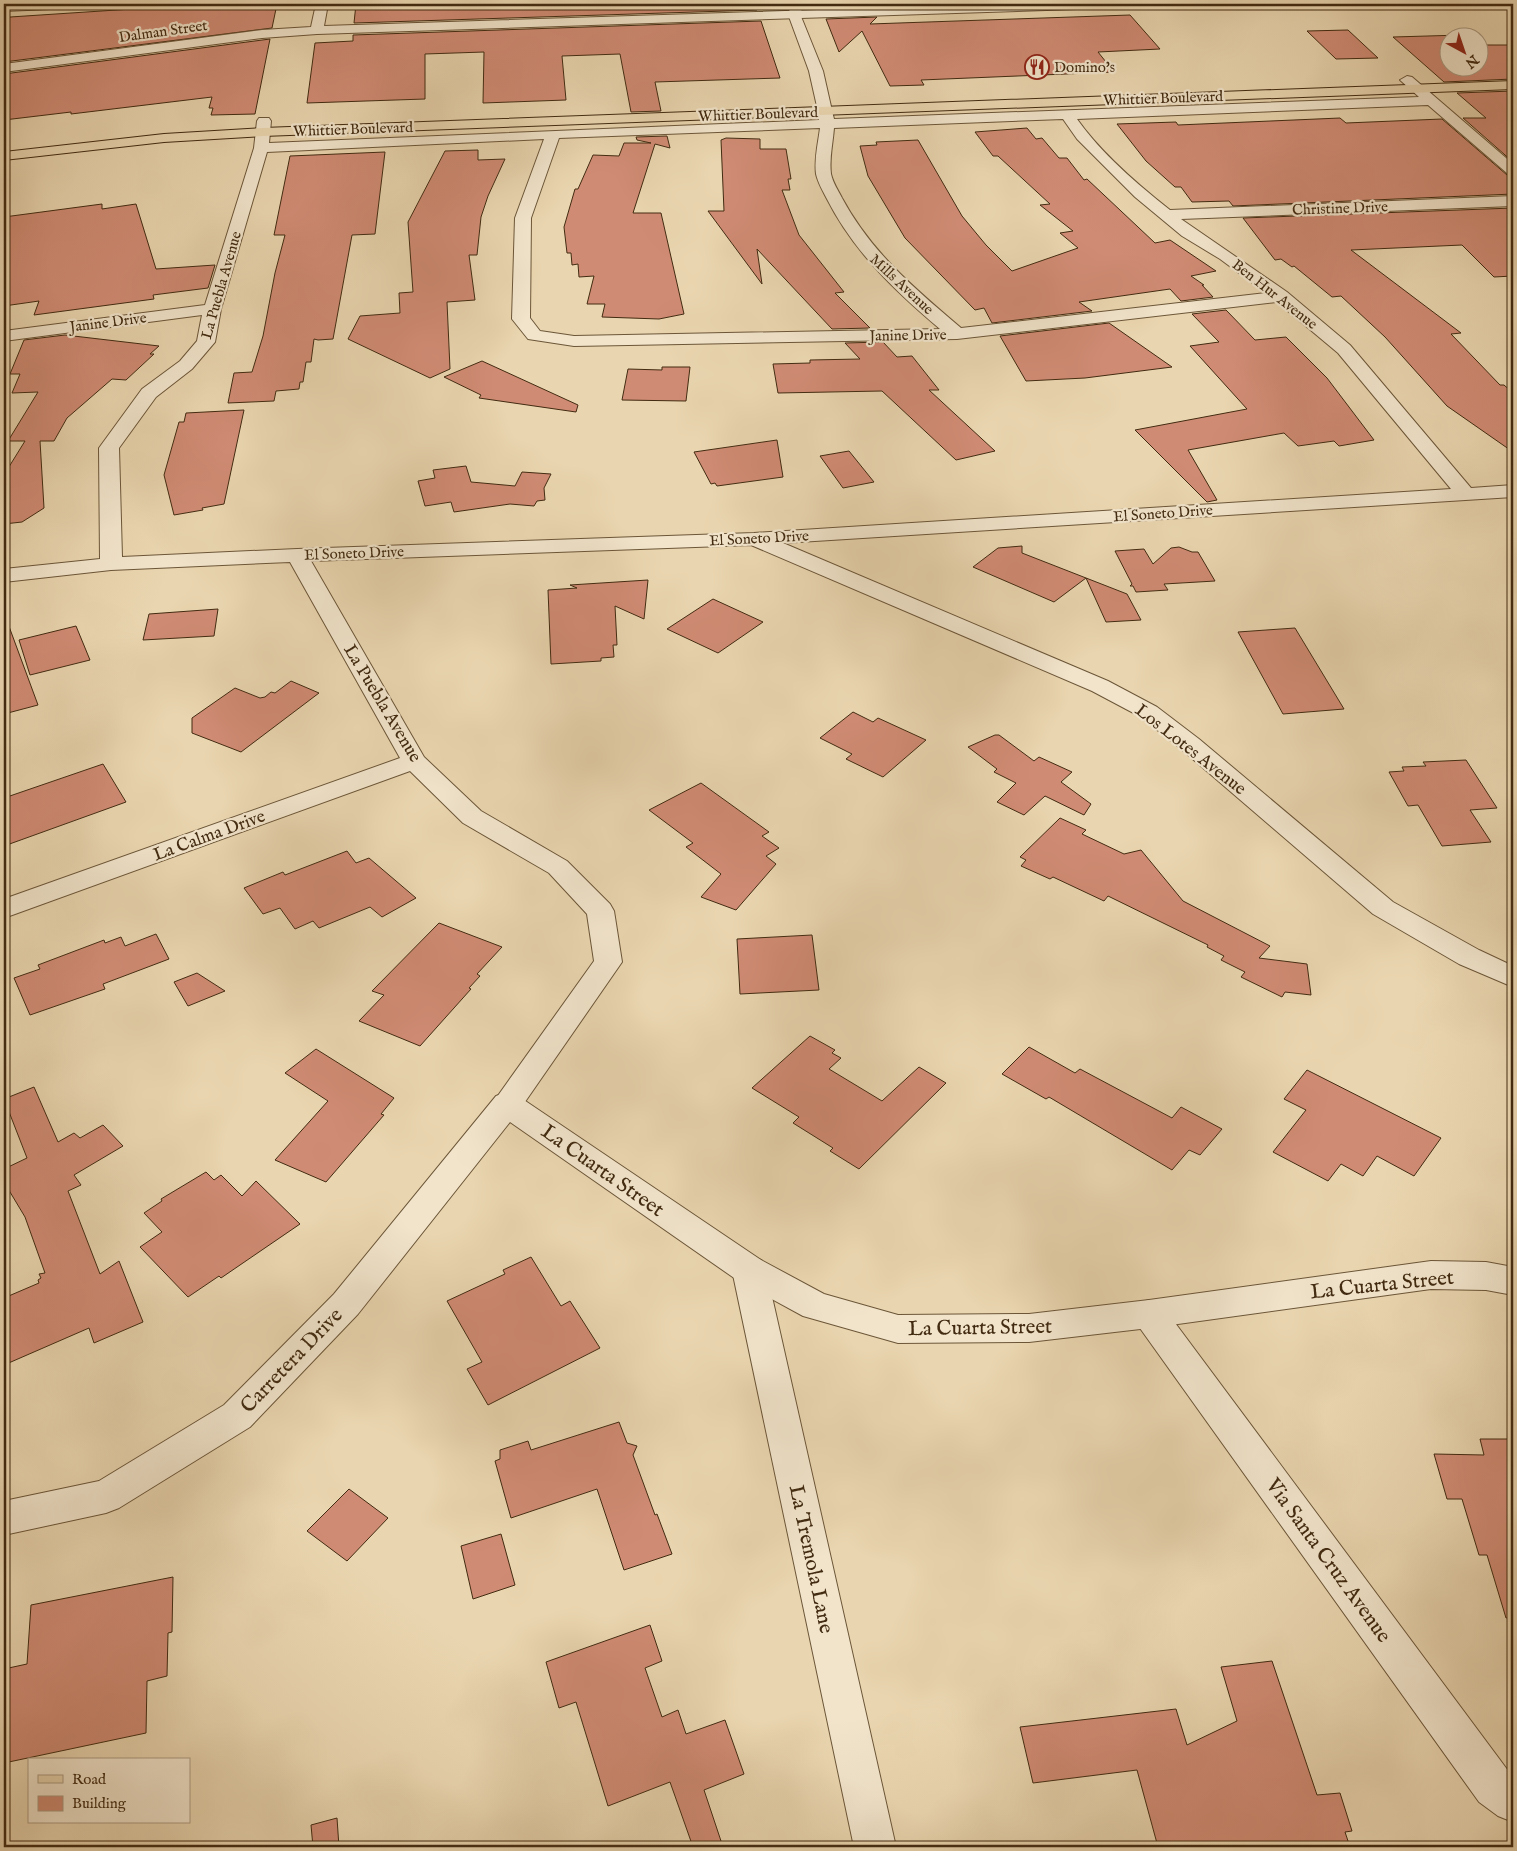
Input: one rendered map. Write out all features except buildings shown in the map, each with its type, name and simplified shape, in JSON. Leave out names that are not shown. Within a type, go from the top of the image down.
[{"type":"main road","name":"Whittier Boulevard","points":[[4,156],[164,138],[825,112],[1412,84],[1513,76]]},
{"type":"main road","name":"Whittier Boulevard","points":[[1412,84],[1513,85]]},
{"type":"main road","name":"Whittier Boulevard","points":[[115,129],[263,134]]},
{"type":"street","points":[[4,7],[74,4]]},
{"type":"street","points":[[317,30],[322,4]]},
{"type":"street","name":"Dalman Street","points":[[4,68],[262,34],[317,30],[526,24],[796,9],[1107,4]]},
{"type":"street","name":"Mills Avenue","points":[[796,9],[816,71],[825,112],[822,159],[824,178],[846,220],[863,247],[890,277],[957,334]]},
{"type":"street","points":[[524,10],[526,24]]},
{"type":"street","points":[[1412,84],[1513,171]]},
{"type":"street","name":"Whittier Boulevard","points":[[263,134],[553,134],[825,112],[1067,114],[1432,101]]},
{"type":"street","name":"Ben Hur Avenue","points":[[1067,114],[1082,136],[1118,175],[1188,233],[1226,256],[1282,296],[1344,349],[1466,494]]},
{"type":"street","name":"La Puebla Avenue","points":[[110,564],[108,448],[149,393],[186,365],[206,342],[212,309],[263,134]]},
{"type":"street","name":"Janine Drive","points":[[553,134],[523,218],[521,319],[534,336],[574,340],[957,334],[1282,296]]},
{"type":"street","name":"Christine Drive","points":[[1166,215],[1513,201]]},
{"type":"street","name":"Janine Drive","points":[[4,336],[212,309]]},
{"type":"street","name":"El Soneto Drive","points":[[4,576],[110,564],[297,555],[754,539],[1513,491]]},
{"type":"street","name":"Los Lotes Avenue","points":[[754,539],[1100,686],[1149,712],[1190,744],[1383,908],[1469,958],[1513,977]]},
{"type":"street","name":"La Puebla Avenue","points":[[297,555],[414,761],[472,817],[558,868],[600,911],[608,962],[507,1104]]},
{"type":"street","name":"La Calma Drive","points":[[4,909],[414,761]]},
{"type":"street","name":"La Cuarta Street","points":[[507,1104],[749,1270],[815,1306],[898,1329],[1029,1328],[1149,1314],[1431,1275],[1486,1276],[1513,1281]]},
{"type":"street","name":"Carretera Drive","points":[[4,1518],[106,1496],[237,1416],[346,1304],[507,1104]]},
{"type":"street","name":"La Tremola Lane","points":[[749,1270],[875,1847]]},
{"type":"street","name":"Via Santa Cruz Avenue","points":[[1149,1314],[1494,1787],[1513,1801]]},
{"type":"green space","points":[[1205,4],[1264,4],[1265,6],[1196,9],[1194,6]]},
{"type":"place","name":"Domino's","points":[[1037,67]]}]
